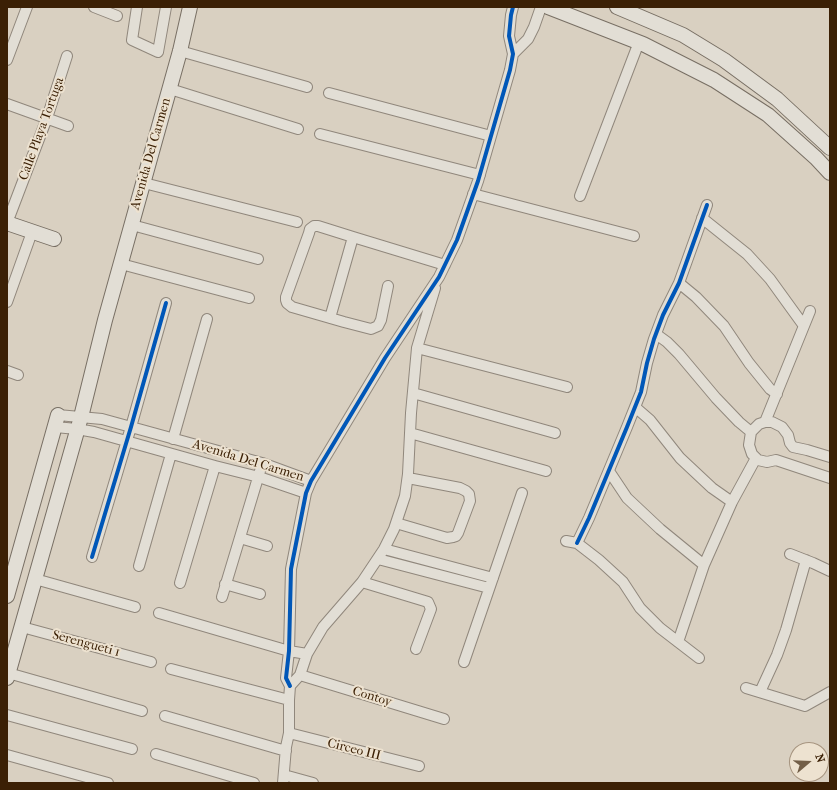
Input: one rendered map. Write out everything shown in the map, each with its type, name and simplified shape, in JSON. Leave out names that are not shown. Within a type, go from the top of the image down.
[{"type":"main road","name":"Avenida Del Carmen","points":[[8,675],[79,423],[105,320],[170,89],[190,7]]},
{"type":"main road","points":[[548,7],[639,42],[714,80],[768,116],[816,158],[830,173]]},
{"type":"main road","points":[[617,7],[683,35],[724,60],[777,99],[830,148]]},
{"type":"main road","points":[[7,223],[54,239]]},
{"type":"main road","name":"Avenida Del Carmen","points":[[7,596],[56,421]]},
{"type":"main road","points":[[34,500],[55,507]]},
{"type":"street","points":[[7,60],[26,7]]},
{"type":"street","points":[[94,7],[117,16]]},
{"type":"street","points":[[136,7],[132,40],[158,52],[166,7]]},
{"type":"street","points":[[311,481],[385,358],[439,277],[458,240],[480,175],[510,70],[513,54],[509,36],[513,7]]},
{"type":"street","points":[[513,54],[528,39],[541,7]]},
{"type":"street","points":[[580,196],[639,42]]},
{"type":"street","points":[[180,51],[307,87]]},
{"type":"street","name":"Calle Playa Tortuga","points":[[7,223],[47,118],[67,56]]},
{"type":"street","points":[[170,89],[298,129]]},
{"type":"street","points":[[330,93],[491,136]]},
{"type":"street","points":[[7,104],[68,126]]},
{"type":"street","points":[[320,134],[480,175]]},
{"type":"street","points":[[144,183],[297,222]]},
{"type":"street","points":[[473,194],[634,236]]},
{"type":"street","points":[[577,543],[589,518],[635,407],[656,334],[678,283],[707,205]]},
{"type":"street","points":[[702,218],[747,254],[770,279],[804,326]]},
{"type":"street","points":[[132,225],[258,259]]},
{"type":"street","points":[[388,286],[381,320],[378,326],[371,329],[292,307],[286,302],[286,297],[310,229],[314,226],[445,265]]},
{"type":"street","points":[[7,302],[32,232]]},
{"type":"street","points":[[330,318],[353,238]]},
{"type":"street","points":[[121,264],[249,298]]},
{"type":"street","points":[[290,686],[300,675],[307,654],[323,627],[362,582],[378,559],[396,523],[405,496],[408,478],[417,348],[439,277]]},
{"type":"street","points":[[678,283],[696,297],[724,326],[749,363],[770,389],[777,394]]},
{"type":"street","points":[[92,557],[127,442],[166,303]]},
{"type":"street","points":[[765,422],[810,311]]},
{"type":"street","points":[[173,439],[207,320]]},
{"type":"street","points":[[406,326],[422,332]]},
{"type":"street","points":[[656,334],[679,354],[721,403],[751,432]]},
{"type":"street","points":[[417,348],[567,388]]},
{"type":"street","points":[[7,371],[18,375]]},
{"type":"street","points":[[413,393],[555,433]]},
{"type":"street","points":[[635,407],[650,420],[680,458],[712,488],[732,502]]},
{"type":"street","name":"Avenida Del Carmen","points":[[56,421],[79,423],[102,419],[262,463],[311,481],[306,493],[259,477],[214,466],[94,432],[79,423]]},
{"type":"street","points":[[830,457],[793,447],[790,443],[788,435],[782,427],[772,422],[759,424],[751,432],[749,445],[752,454],[758,460],[767,462],[776,460],[830,478]]},
{"type":"street","points":[[410,433],[546,471]]},
{"type":"street","points":[[139,566],[171,454]]},
{"type":"street","points":[[678,642],[704,565],[732,502],[756,458]]},
{"type":"street","points":[[222,597],[262,463]]},
{"type":"street","points":[[180,583],[214,466]]},
{"type":"street","points":[[609,471],[627,498],[660,530],[704,565]]},
{"type":"street","points":[[396,523],[447,538],[456,536],[470,501],[469,494],[460,488],[408,478]]},
{"type":"street","points":[[306,493],[291,569],[289,651],[286,678],[290,686],[289,733],[283,779],[313,783]]},
{"type":"street","points":[[464,662],[522,493]]},
{"type":"street","points":[[240,538],[267,546]]},
{"type":"street","points":[[566,541],[577,543],[599,560],[623,582],[640,608],[660,628],[699,658]]},
{"type":"street","points":[[384,549],[493,578]]},
{"type":"street","points":[[790,554],[830,571]]},
{"type":"street","points":[[378,559],[489,588]]},
{"type":"street","points":[[760,692],[777,655],[786,630],[806,560]]},
{"type":"street","points":[[35,579],[135,607]]},
{"type":"street","points":[[362,582],[428,602],[431,608],[416,648]]},
{"type":"street","points":[[226,584],[260,594]]},
{"type":"street","points":[[159,613],[289,651],[307,654]]},
{"type":"street","name":"Serengueti 1","points":[[22,627],[151,662]]},
{"type":"street","points":[[171,669],[289,700]]},
{"type":"street","points":[[8,675],[142,711]]},
{"type":"street","name":"Contoy","points":[[300,675],[444,718]]},
{"type":"street","points":[[746,688],[805,706],[830,692]]},
{"type":"street","points":[[7,715],[132,749]]},
{"type":"street","points":[[165,716],[286,752]]},
{"type":"street","name":"Circeo III","points":[[289,733],[419,766]]},
{"type":"street","points":[[156,754],[254,783]]},
{"type":"street","points":[[7,756],[108,783]]},
{"type":"cycle path","points":[[290,686],[286,678],[289,651],[291,569],[306,493],[311,481],[385,358],[439,277],[457,240],[478,181],[510,70],[513,54],[509,36],[513,7]]},
{"type":"cycle path","points":[[577,543],[589,518],[641,392],[654,339],[663,315],[679,283],[707,205]]},
{"type":"cycle path","points":[[92,557],[166,303]]}]
